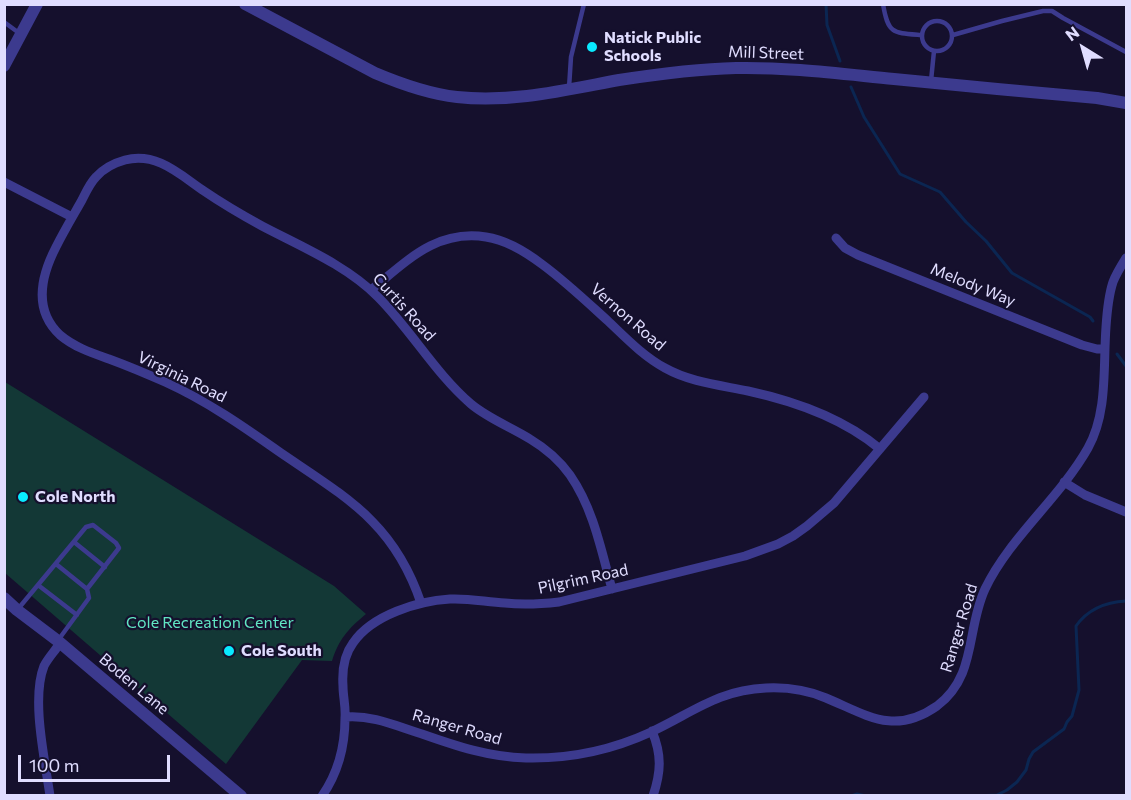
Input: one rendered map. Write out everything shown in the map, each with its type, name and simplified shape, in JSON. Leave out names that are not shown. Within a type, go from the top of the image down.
[{"type":"street","points":[[4,66],[38,4]]},
{"type":"street","name":"Mill Street","points":[[245,4],[375,73],[421,90],[455,97],[507,99],[669,72],[736,68],[809,71],[1089,97],[1126,103]]},
{"type":"street","name":"Curtis Road","points":[[72,217],[93,180],[100,173],[128,159],[148,158],[166,165],[233,210],[337,266],[360,281],[390,311],[467,400],[486,415],[538,444],[568,473],[590,512],[612,589]]},
{"type":"street","points":[[4,182],[72,217]]},
{"type":"street","name":"Virginia Road","points":[[72,217],[49,262],[42,283],[41,293],[45,311],[60,335],[78,347],[157,378],[213,406],[343,495],[368,516],[389,540],[412,579],[421,603]]},
{"type":"street","name":"Vernon Road","points":[[371,290],[416,254],[439,241],[463,236],[488,237],[526,253],[553,272],[643,353],[664,368],[689,378],[772,397],[807,408],[848,427],[880,449]]},
{"type":"street","name":"Melody Way","points":[[836,238],[845,248],[858,255],[1082,345],[1104,349]]},
{"type":"street","name":"Ranger Road","points":[[346,717],[378,719],[480,753],[523,758],[588,753],[624,743],[714,699],[740,691],[767,687],[813,693],[857,713],[893,722],[907,720],[933,708],[954,690],[963,674],[976,612],[990,580],[1082,458],[1095,435],[1101,408],[1110,292],[1126,258]]},
{"type":"street","name":"Pilgrim Road","points":[[322,795],[339,764],[344,739],[346,717],[342,675],[344,664],[352,643],[370,626],[393,613],[434,601],[462,599],[545,604],[573,599],[738,558],[778,544],[807,526],[834,503],[924,397]]},
{"type":"street","points":[[1064,482],[1085,495],[1126,512]]},
{"type":"street","name":"Boden Lane","points":[[4,598],[59,642],[236,794]]},
{"type":"street","points":[[50,795],[39,712],[39,689],[45,666],[59,642]]},
{"type":"street","points":[[652,731],[660,760],[653,795]]},
{"type":"lane","points":[[568,90],[571,57],[584,4]]},
{"type":"lane","points":[[883,4],[885,19],[893,30],[900,34],[921,35]]},
{"type":"lane","points":[[953,35],[1052,8],[1063,18],[1126,52]]},
{"type":"lane","points":[[938,21],[949,26],[953,35],[948,48],[941,51],[934,51],[925,45],[921,35],[928,24],[938,21]]},
{"type":"lane","points":[[4,22],[22,34]]},
{"type":"lane","points":[[931,83],[934,51]]},
{"type":"lane","points":[[17,610],[86,527],[93,525],[116,543],[119,549],[87,589]]},
{"type":"lane","points":[[74,542],[105,567]]},
{"type":"lane","points":[[56,564],[87,589],[90,598],[59,642]]},
{"type":"lane","points":[[38,585],[77,615]]},
{"type":"green space","name":"Cole Recreation Center","points":[[5,382],[334,586],[366,614],[345,635],[332,661],[302,660],[226,764],[5,573]]},
{"type":"waterway","points":[[826,4],[827,25],[840,61]]},
{"type":"waterway","points":[[851,87],[864,117],[900,174],[940,192],[986,241],[1012,273],[1090,317],[1093,321]]},
{"type":"waterway","points":[[1117,354],[1126,366]]},
{"type":"waterway","points":[[974,796],[997,795],[1007,790],[1026,770],[1033,752],[1064,729],[1072,716],[1079,690],[1076,626],[1098,607],[1126,601]]},
{"type":"waterway","points":[[851,796],[857,794],[866,796]]},
{"type":"place","name":"Natick Public Schools","points":[[592,47]]},
{"type":"place","name":"Cole North","points":[[23,497]]},
{"type":"place","name":"Cole South","points":[[229,651]]}]
